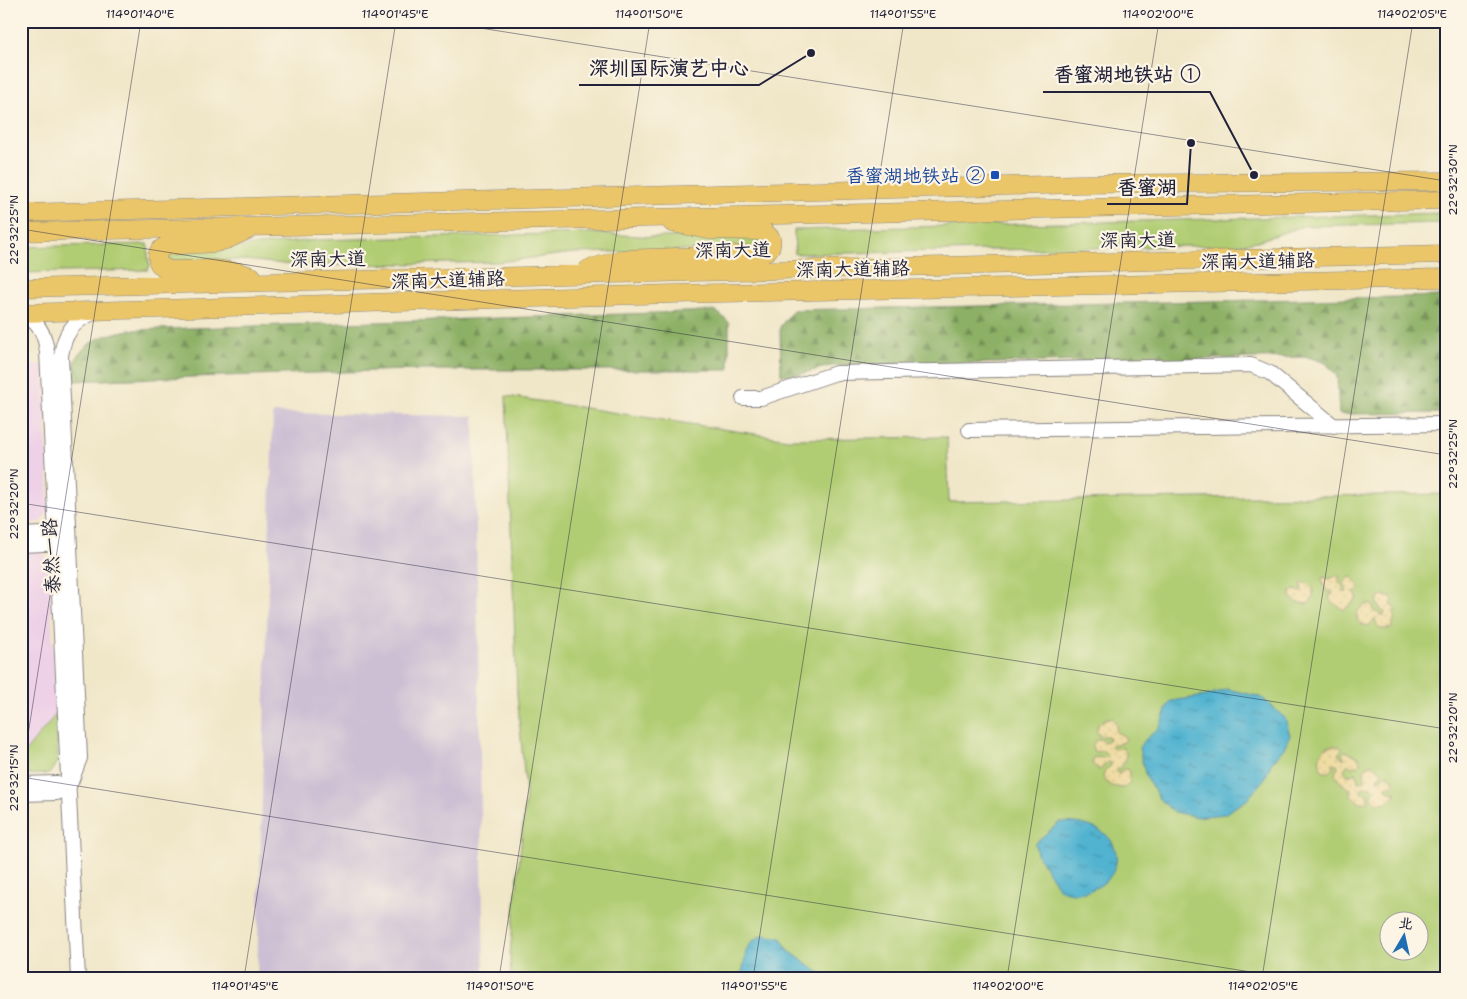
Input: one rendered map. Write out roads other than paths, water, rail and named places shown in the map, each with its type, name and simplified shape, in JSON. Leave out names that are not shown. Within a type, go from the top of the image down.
[{"type":"main road","points":[[21,213],[1079,184],[1446,181]]},
{"type":"main road","points":[[1315,203],[1381,183]]},
{"type":"main road","points":[[1079,184],[1159,206]]},
{"type":"main road","points":[[607,218],[680,194]]},
{"type":"main road","name":"深南大道","points":[[21,232],[1446,200]]},
{"type":"main road","points":[[574,275],[610,261],[622,259],[761,254],[768,251],[771,245],[771,238],[764,231],[708,230],[642,217]]},
{"type":"main road","points":[[21,218],[114,230]]},
{"type":"main road","points":[[263,226],[245,230],[216,243],[165,246],[158,254],[157,261],[161,267],[168,270],[227,270],[280,281]]},
{"type":"main road","name":"深南大道","points":[[21,288],[1446,254]]},
{"type":"main road","points":[[807,292],[872,268]]},
{"type":"main road","points":[[574,275],[674,294]]},
{"type":"main road","name":"深南大道辅路","points":[[21,314],[674,294],[1446,278]]},
{"type":"main road","points":[[241,307],[337,280]]},
{"type":"street","name":"泰然一路","points":[[63,538],[62,348],[73,326],[88,315],[100,311]]},
{"type":"street","name":"泰然一路","points":[[21,314],[37,323],[46,344],[63,538],[80,758],[69,787],[78,978]]},
{"type":"street","points":[[743,398],[761,398],[836,373],[1251,365],[1270,373],[1334,426]]},
{"type":"street","points":[[969,430],[1446,424]]},
{"type":"street","points":[[21,535],[63,538]]},
{"type":"street","points":[[21,545],[63,538]]},
{"type":"street","points":[[21,784],[57,783],[69,787]]},
{"type":"street","points":[[21,794],[57,793],[69,787]]},
{"type":"water","points":[[1227,689],[1261,697],[1285,718],[1290,735],[1284,748],[1271,764],[1265,778],[1247,800],[1224,814],[1197,817],[1174,812],[1160,800],[1146,777],[1139,748],[1159,727],[1171,701],[1206,696]]},
{"type":"water","points":[[1060,822],[1089,826],[1102,832],[1112,842],[1116,852],[1116,862],[1109,878],[1102,884],[1084,892],[1072,893],[1059,889],[1037,854],[1035,843]]},
{"type":"water","points":[[764,935],[781,938],[789,951],[827,978],[740,978],[747,948],[756,939]]},
{"type":"place","name":"深圳国际演艺中心","points":[[811,53]]},
{"type":"place","name":"香蜜湖","points":[[1191,143]]},
{"type":"place","name":"香蜜湖地铁站 ②","points":[[995,175]]},
{"type":"place","name":"香蜜湖地铁站 ①","points":[[1254,175]]}]
